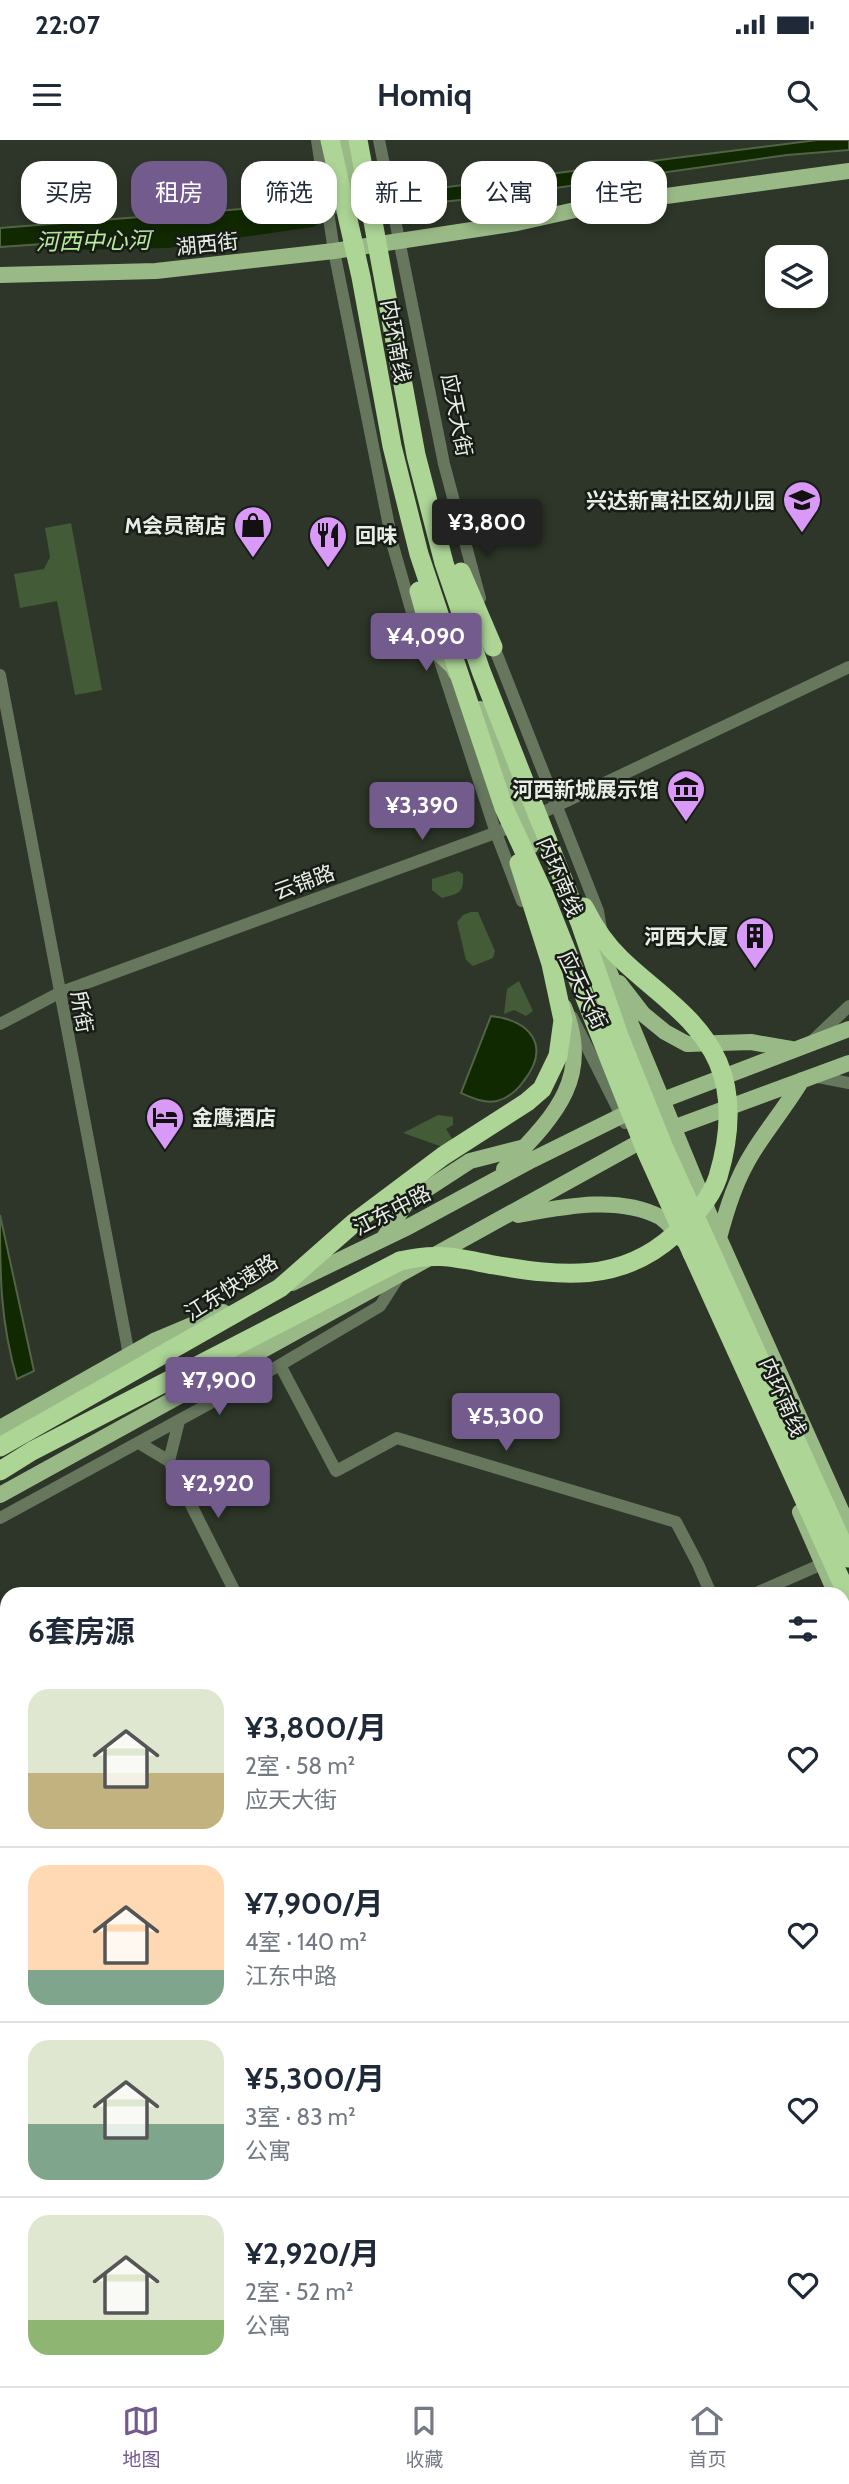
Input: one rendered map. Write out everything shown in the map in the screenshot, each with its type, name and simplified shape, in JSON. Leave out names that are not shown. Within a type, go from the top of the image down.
[{"type":"highway","name":"内环南线","points":[[330,140],[334,161]]},
{"type":"highway","name":"内环南线","points":[[358,140],[362,161]]},
{"type":"highway","name":"内环南线","points":[[337,176],[362,277],[392,446],[419,554],[504,808],[543,892],[646,1151],[844,1587]]},
{"type":"highway","points":[[337,188],[360,342],[399,522],[429,627],[461,655]]},
{"type":"highway","name":"内环南线","points":[[373,224],[416,455],[444,563],[531,823],[580,923],[619,1036],[664,1148],[849,1558]]},
{"type":"highway","points":[[381,224],[392,262],[422,428],[437,492],[461,572],[493,647]]},
{"type":"highway","name":"江东快速路","points":[[0,1447],[280,1288],[355,1222],[468,1139],[527,1102],[542,1088],[558,1056],[563,1020],[551,964],[528,896],[504,808]]},
{"type":"highway","points":[[0,1471],[32,1451],[422,1256],[458,1257],[492,1265],[568,1274],[602,1272],[621,1268],[659,1249],[702,1208],[716,1183],[725,1152],[728,1125],[727,1097],[718,1063],[704,1037],[685,1015],[618,957],[591,921],[531,823]]},
{"type":"main road","name":"应天大街","points":[[342,140],[407,458],[435,563],[650,1138],[654,1159],[686,1245],[833,1587]]},
{"type":"main road","name":"应天大街","points":[[349,140],[402,459],[430,564],[461,655],[569,920],[609,971],[719,1238],[849,1528]]},
{"type":"main road","name":"湖西街","points":[[0,275],[156,271],[334,251],[517,223],[593,206],[849,171]]},
{"type":"main road","points":[[437,652],[453,667],[531,823]]},
{"type":"main road","points":[[493,1181],[552,1115],[569,1089],[575,1062],[573,1028],[549,969]]},
{"type":"main road","points":[[609,971],[643,1014],[665,1032],[687,1044],[751,1042],[794,1049]]},
{"type":"main road","name":"江东中路","points":[[0,1428],[154,1341],[302,1278],[383,1239],[621,1116],[849,1029]]},
{"type":"main road","points":[[0,1494],[400,1268],[502,1218],[634,1145],[849,1063]]},
{"type":"main road","points":[[719,1238],[729,1202],[752,1153],[807,1078]]},
{"type":"main road","points":[[383,1239],[407,1202],[470,1161],[525,1147]]},
{"type":"main road","points":[[502,1218],[546,1210],[610,1205],[638,1209],[662,1218],[686,1245]]},
{"type":"street","name":"应天大街","points":[[317,140],[334,251],[393,546],[419,637],[437,652],[495,833],[549,969],[634,1145]]},
{"type":"street","name":"应天大街","points":[[379,140],[444,464],[493,647],[598,911],[609,971]]},
{"type":"street","name":"云锦路","points":[[0,1024],[60,993],[495,833],[531,823],[558,806],[849,667]]},
{"type":"street","name":"所街","points":[[0,675],[129,1356]]},
{"type":"street","name":"江东中路","points":[[810,1043],[849,1006]]},
{"type":"street","points":[[807,1078],[849,1083]]},
{"type":"street","points":[[634,1145],[654,1159]]},
{"type":"street","points":[[0,1518],[280,1365],[380,1306],[400,1268]]},
{"type":"street","points":[[280,1365],[336,1471],[397,1438],[676,1522],[708,1587]]},
{"type":"street","points":[[169,1461],[179,1420]]},
{"type":"street","points":[[139,1443],[169,1461],[232,1587]]},
{"type":"street","points":[[770,1587],[822,1564]]},
{"type":"shaded area","points":[[817,140],[849,140],[849,150],[787,155],[667,172],[667,161],[652,161]]},
{"type":"shaded area","points":[[571,171],[571,186],[557,188],[557,173]]},
{"type":"shaded area","points":[[461,185],[461,200],[447,201],[447,187]]},
{"type":"shaded area","points":[[351,198],[351,211],[337,212],[337,200]]},
{"type":"shaded area","points":[[241,209],[241,224],[143,237],[0,247],[0,228],[51,224],[117,224],[117,219],[131,218],[131,224],[227,224],[227,210]]},
{"type":"shaded area","points":[[71,523],[102,690],[75,695],[57,601],[20,608],[14,574],[44,569],[50,557],[45,528]]},
{"type":"shaded area","points":[[458,871],[463,874],[463,885],[459,892],[442,898],[432,890],[432,879]]},
{"type":"shaded area","points":[[478,912],[495,951],[493,958],[473,966],[466,960],[457,922],[463,915]]},
{"type":"shaded area","points":[[519,981],[533,1011],[526,1016],[514,1010],[504,1014],[507,989]]},
{"type":"shaded area","points":[[491,1016],[517,1023],[526,1029],[536,1046],[536,1057],[532,1069],[515,1091],[501,1100],[488,1102],[461,1093]]},
{"type":"shaded area","points":[[438,1115],[453,1117],[453,1125],[446,1129],[457,1146],[454,1151],[403,1133]]},
{"type":"shaded area","points":[[0,1215],[34,1371],[17,1379],[4,1317]]},
{"type":"waterway","name":"河西中心河","points":[[66,241],[167,239],[270,224]]},
{"type":"place","name":"兴达新寓社区幼儿园","points":[[802,534]]},
{"type":"place","name":"M会员商店","points":[[253,559]]},
{"type":"place","name":"回味","points":[[328,569]]},
{"type":"place","name":"河西新城展示馆","points":[[686,823]]},
{"type":"place","name":"河西大厦","points":[[755,970]]},
{"type":"place","name":"金鹰酒店","points":[[165,1151]]}]
